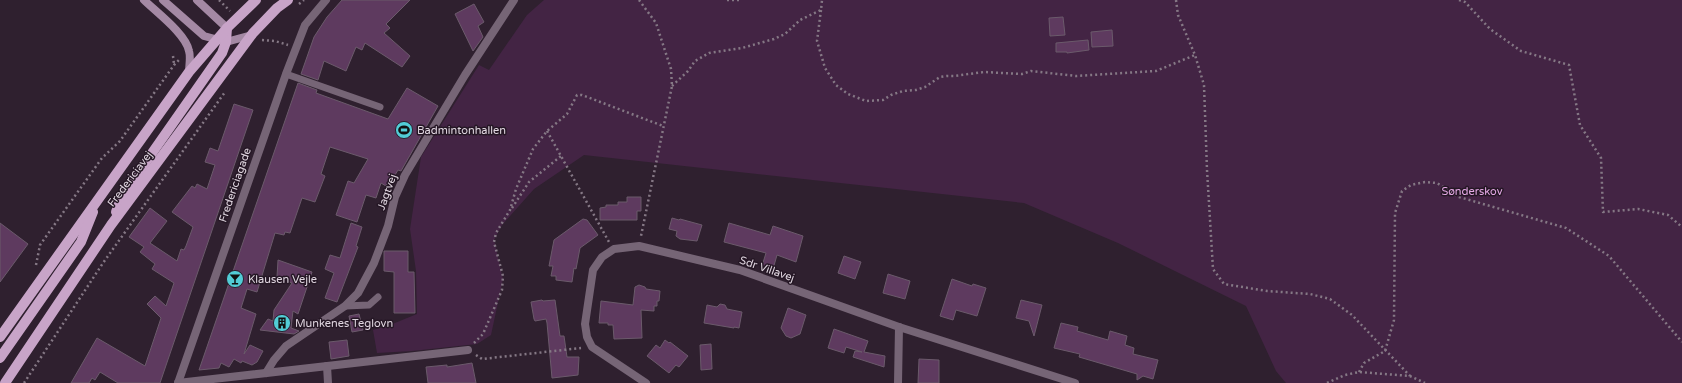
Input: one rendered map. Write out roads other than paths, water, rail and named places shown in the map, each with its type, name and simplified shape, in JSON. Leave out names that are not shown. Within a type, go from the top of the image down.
[{"type":"main road","points":[[144,0],[178,32],[186,43],[189,50],[189,72]]},
{"type":"main road","points":[[163,0],[204,36],[222,41],[252,35]]},
{"type":"main road","points":[[197,0],[227,28]]},
{"type":"main road","points":[[111,225],[122,196],[214,65],[227,28],[256,0]]},
{"type":"main road","name":"Fredericiavej","points":[[5,383],[111,225],[252,35],[276,8],[292,3]]},
{"type":"main road","name":"Fredericiavej","points":[[0,337],[189,72],[222,41]]},
{"type":"main road","points":[[0,358],[81,242],[100,196]]},
{"type":"street","name":"Fredericiagade","points":[[178,383],[296,48],[305,25],[326,0]]},
{"type":"street","name":"Jagtvej","points":[[266,373],[274,360],[286,346],[345,306],[358,293],[374,263],[388,226],[395,197],[405,175],[465,75],[514,0]]},
{"type":"street","name":"Sdr Villavej","points":[[646,383],[592,347],[585,324],[593,270],[602,257],[614,249],[639,246],[740,270],[899,327],[1075,383]]},
{"type":"street","points":[[898,383],[899,327]]},
{"type":"street","points":[[178,383],[468,350]]},
{"type":"street","points":[[326,366],[328,383]]},
{"type":"lane","points":[[286,74],[380,107]]},
{"type":"lane","points":[[345,306],[369,305],[378,297]]},
{"type":"place","name":"Badmintonhallen","points":[[404,130]]},
{"type":"place","name":"Klausen Vejle","points":[[235,279]]},
{"type":"place","name":"Munkenes Teglovn","points":[[282,323]]},
{"type":"park label","name":"Sønderskov","points":[[1472,191]]}]
